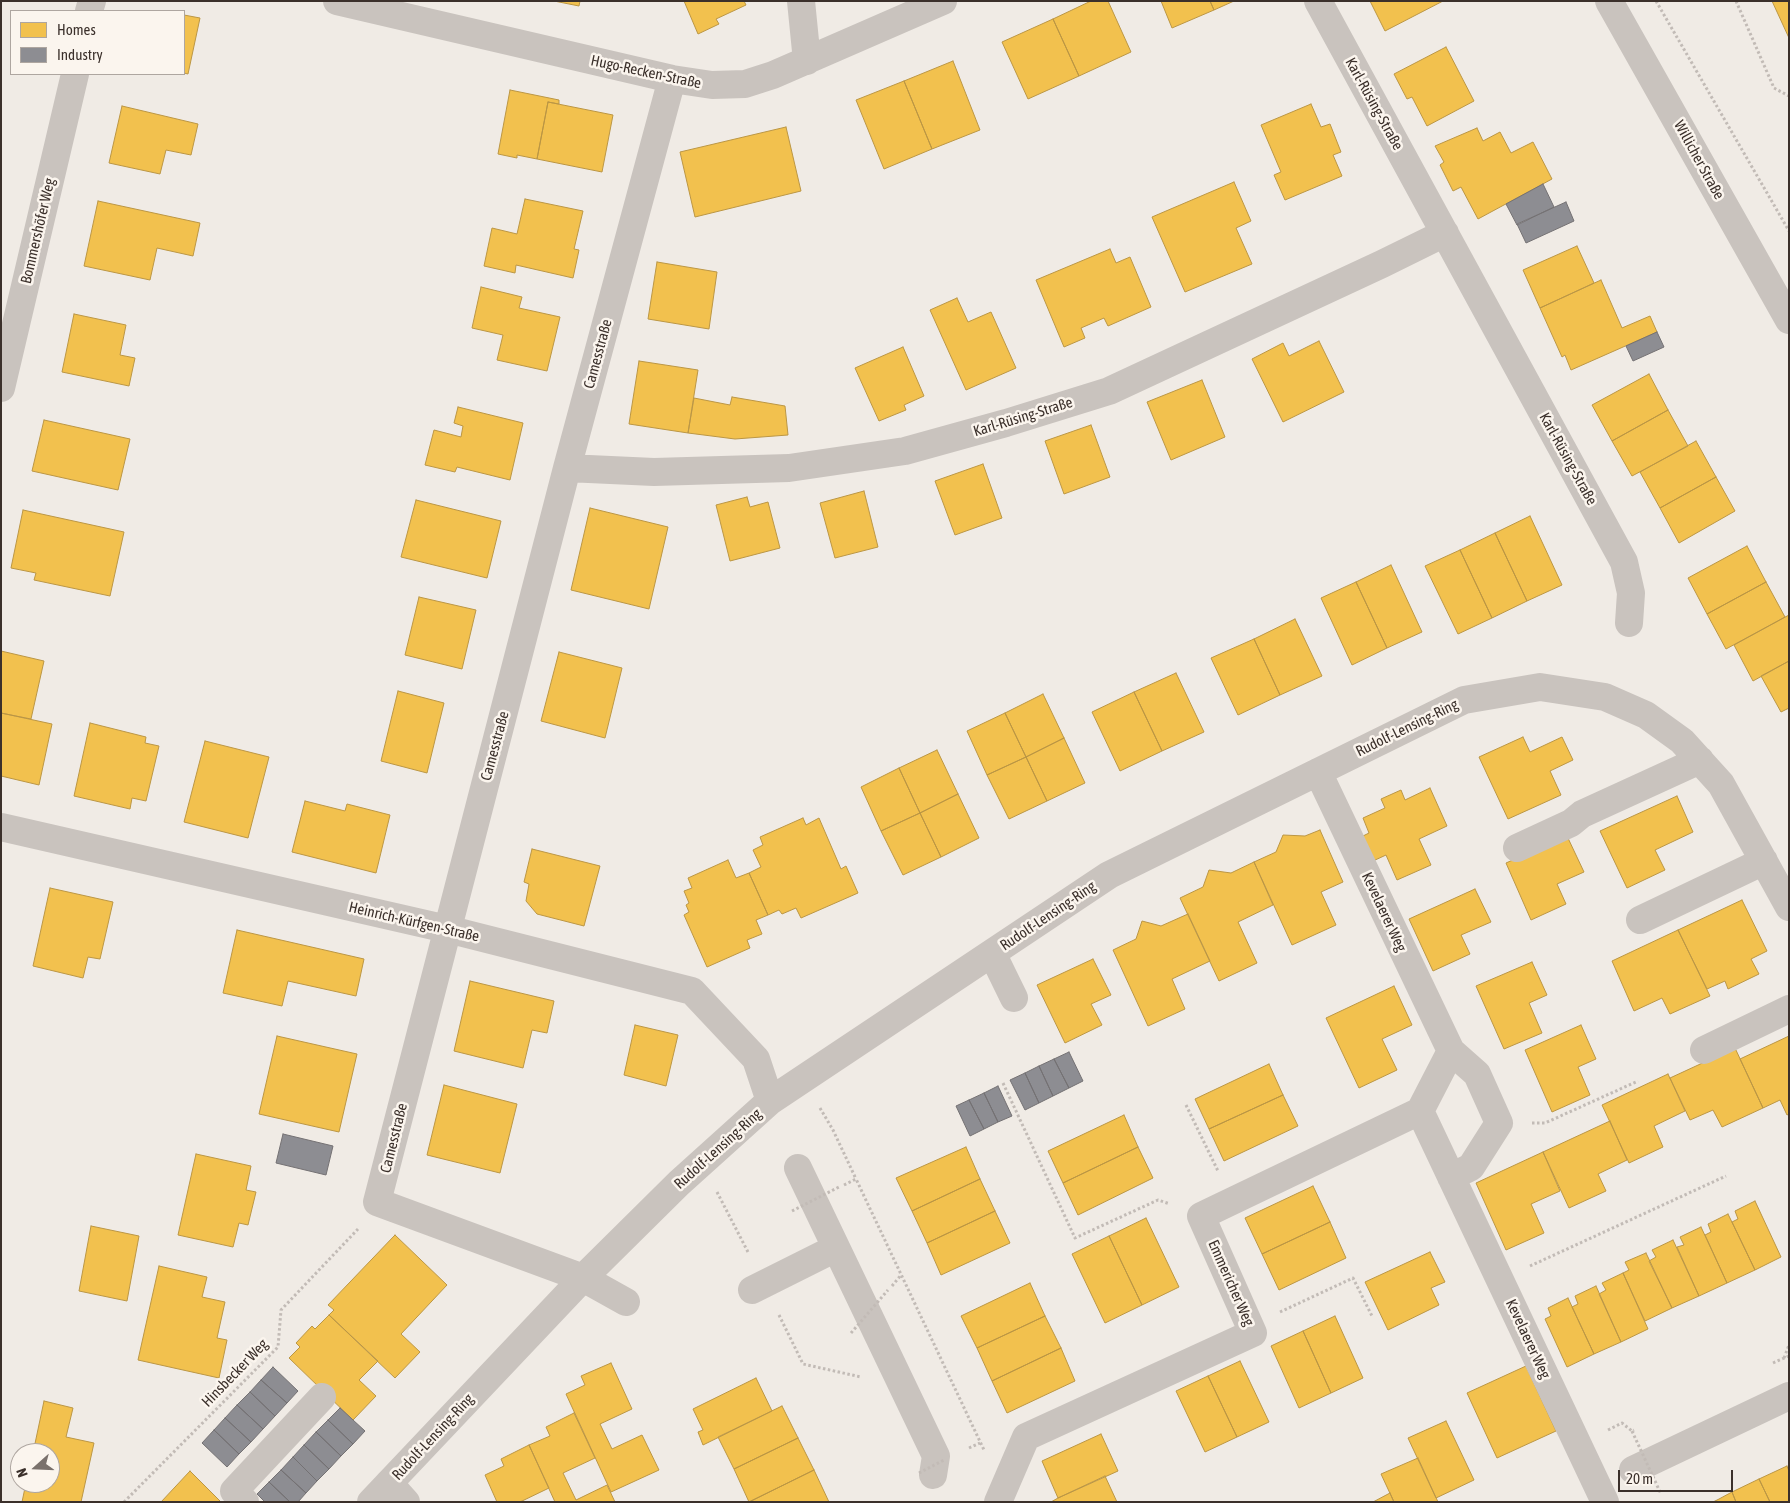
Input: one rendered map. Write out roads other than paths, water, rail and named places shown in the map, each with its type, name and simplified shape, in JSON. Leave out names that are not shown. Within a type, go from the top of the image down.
[{"type":"street","name":"Hugo-Recken-Straße","points":[[338,1],[672,79],[712,85],[745,84],[773,76],[943,1]]},
{"type":"street","points":[[801,1],[807,62]]},
{"type":"street","name":"Karl-Rüsing-Straße","points":[[1318,1],[1624,562],[1631,593],[1629,623]]},
{"type":"street","name":"Willicher Straße","points":[[1609,1],[1789,320]]},
{"type":"street","name":"Bommershöfer Weg","points":[[1,388],[75,75]]},
{"type":"street","name":"Camesstraße","points":[[583,1278],[377,1202],[567,468],[672,79]]},
{"type":"street","name":"Karl-Rüsing-Straße","points":[[567,468],[654,472],[789,468],[905,451],[1006,424],[1109,391],[1386,272],[1445,233]]},
{"type":"street","name":"Rudolf-Lensing-Ring","points":[[389,1496],[583,1278],[679,1183],[770,1101],[1109,875],[1464,700],[1540,687],[1605,697],[1646,715],[1682,741],[1722,784],[1789,907]]},
{"type":"street","points":[[1517,848],[1571,823],[1582,814],[1700,760]]},
{"type":"street","name":"Kevelaerer Weg","points":[[1318,772],[1451,1051],[1477,1074],[1499,1123],[1471,1167],[1451,1177]]},
{"type":"street","name":"Heinrich-Kürfgen-Straße","points":[[1,827],[447,929],[692,992],[756,1059],[770,1101]]},
{"type":"street","points":[[1640,920],[1764,861]]},
{"type":"street","points":[[992,953],[1014,998]]},
{"type":"street","points":[[1704,1050],[1789,1008]]},
{"type":"street","points":[[1420,1111],[1451,1051]]},
{"type":"street","name":"Kevelaerer Weg","points":[[1420,1111],[1605,1502]]},
{"type":"street","name":"Emmericher Weg","points":[[1001,1494],[1026,1437],[1254,1333],[1201,1216],[1420,1111]]},
{"type":"street","points":[[798,1168],[936,1456],[932,1470]]},
{"type":"street","points":[[752,1290],[836,1248]]},
{"type":"street","points":[[583,1278],[626,1302]]},
{"type":"street","points":[[1633,1470],[1789,1396]]},
{"type":"street","points":[[245,1502],[234,1491],[322,1397]]}]
